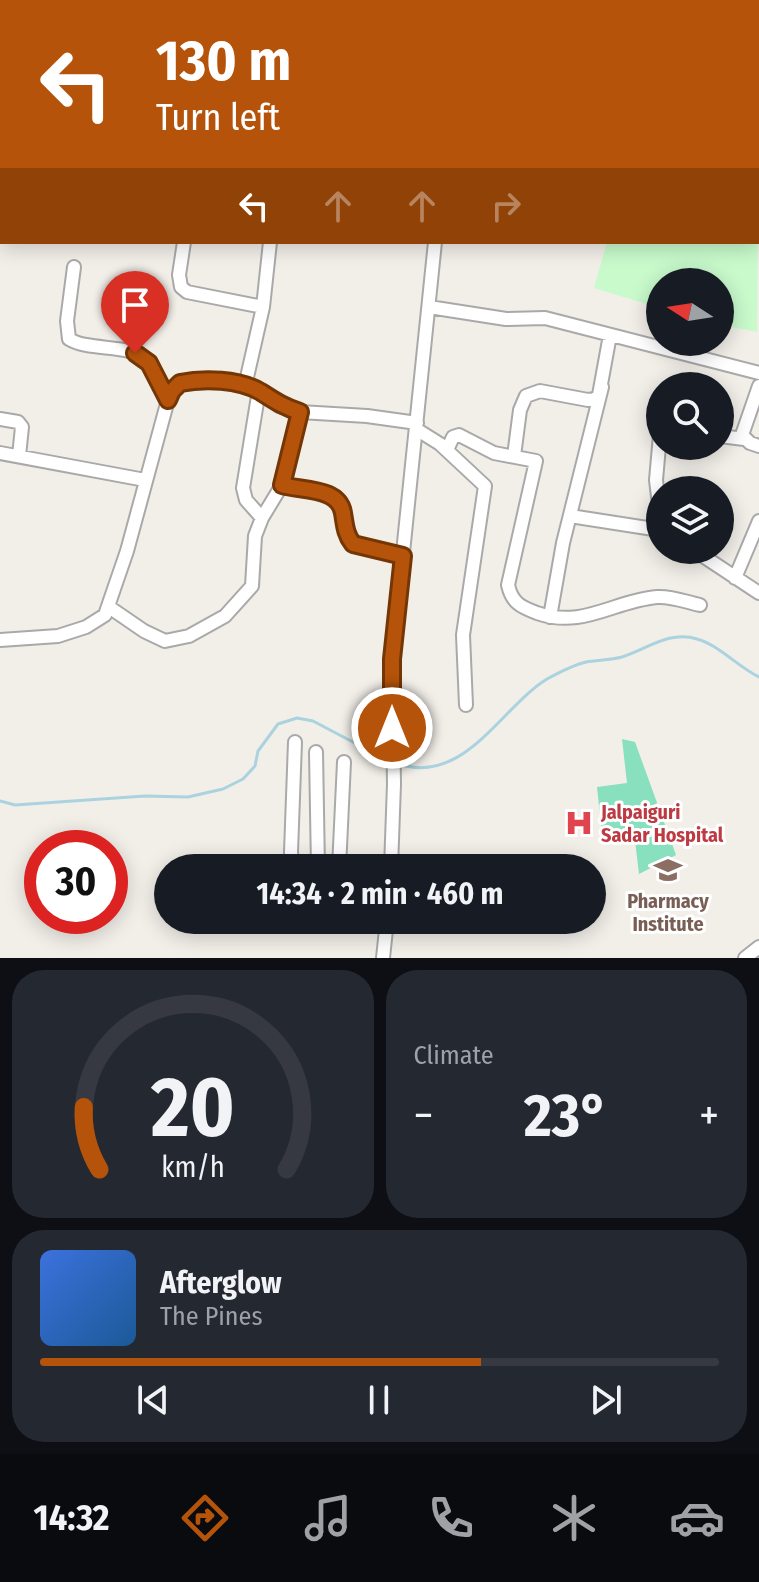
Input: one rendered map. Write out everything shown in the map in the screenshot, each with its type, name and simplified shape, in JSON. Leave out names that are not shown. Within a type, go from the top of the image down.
[{"type":"street","points":[[184,244],[179,275],[181,287],[187,292],[263,307]]},
{"type":"street","points":[[245,386],[263,307],[270,244]]},
{"type":"street","points":[[392,854],[392,659],[435,244]]},
{"type":"street","points":[[74,267],[67,321],[69,339],[81,345],[140,354],[149,363],[168,400]]},
{"type":"street","points":[[429,307],[506,319],[545,318],[759,376],[759,363]]},
{"type":"street","points":[[550,617],[570,516],[602,387],[610,335]]},
{"type":"street","points":[[0,640],[43,638],[75,632],[98,620],[109,607],[168,400],[176,386],[190,381],[219,381],[259,390],[279,406],[300,412],[367,416],[416,426],[485,486],[463,635],[466,705]]},
{"type":"street","points":[[744,439],[743,429],[759,386]]},
{"type":"street","points":[[514,456],[520,410],[526,396],[540,391],[595,399],[602,387]]},
{"type":"street","points":[[259,390],[243,488],[246,500],[262,518]]},
{"type":"street","points":[[109,607],[165,641],[174,641],[210,627],[225,616],[252,586],[255,536],[282,485],[300,412]]},
{"type":"street","points":[[0,419],[18,422],[22,427],[24,432],[19,456]]},
{"type":"street","points":[[447,450],[453,437],[459,435],[489,451],[533,459],[536,464],[508,585],[516,604],[550,617],[575,619],[658,597],[700,605]]},
{"type":"street","points":[[734,438],[759,446]]},
{"type":"street","points":[[0,453],[145,480]]},
{"type":"street","points":[[282,485],[336,497],[342,506],[346,532],[353,544],[403,556]]},
{"type":"street","points":[[570,516],[646,528]]},
{"type":"street","points":[[735,578],[759,521]]},
{"type":"street","points":[[714,564],[759,593]]},
{"type":"street","points":[[292,854],[295,742]]},
{"type":"street","points":[[316,752],[318,854]]},
{"type":"street","points":[[340,854],[344,762]]},
{"type":"street","points":[[383,958],[386,934]]},
{"type":"street","points":[[745,958],[759,947]]},
{"type":"green space","points":[[606,244],[758,244],[757,332],[734,328],[734,268],[646,268],[646,304],[594,288]]},
{"type":"green space","points":[[622,739],[635,742],[676,855],[639,874],[634,832],[602,835],[597,787],[627,783]]},
{"type":"waterway","points":[[396,763],[420,768],[441,764],[461,755],[547,679],[581,663],[622,657],[668,639],[687,637],[705,642],[759,677]]},
{"type":"waterway","points":[[0,801],[15,805],[145,796],[188,797],[223,789],[243,779],[255,766],[258,751],[278,724],[297,718],[313,721],[389,761]]},
{"type":"place","name":"Jalpaiguri Sadar Hospital","points":[[579,823]]},
{"type":"place","name":"Pharmacy Institute","points":[[668,870]]},
{"type":"route","points":[[135,353],[149,363],[168,400],[180,383],[219,381],[259,390],[279,406],[300,412],[282,485],[336,497],[342,506],[348,538],[353,544],[403,556],[392,659],[392,728]]}]
